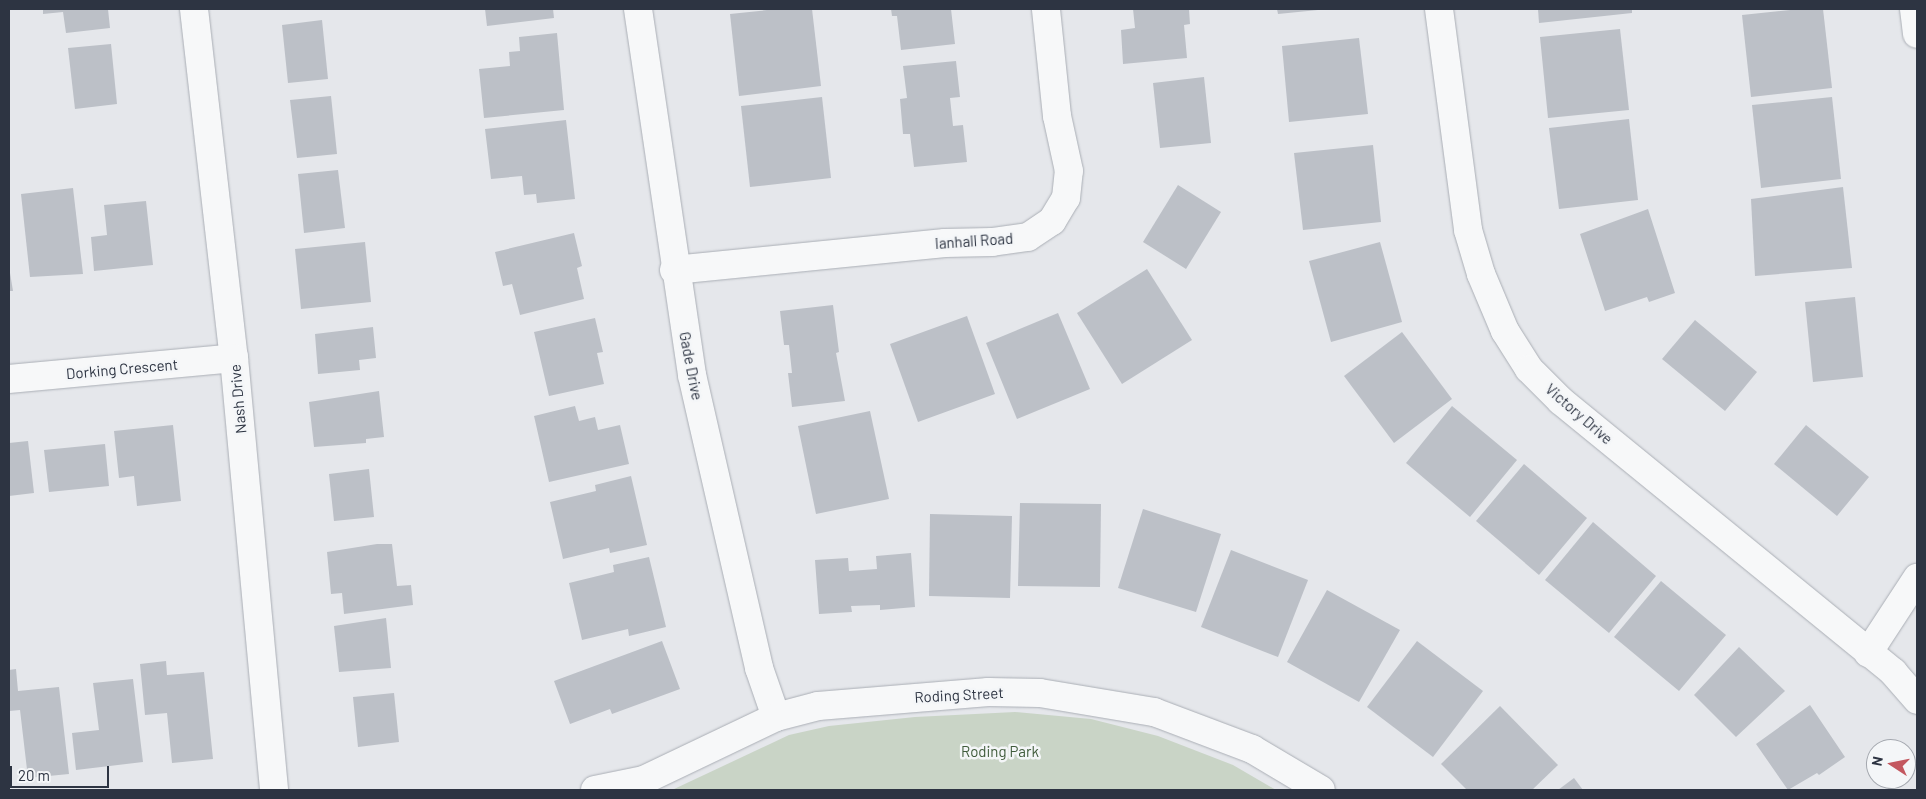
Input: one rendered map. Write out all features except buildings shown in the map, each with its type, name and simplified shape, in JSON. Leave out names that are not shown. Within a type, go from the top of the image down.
[{"type":"street","name":"Nash Drive","points":[[194,9],[234,358],[274,790]]},
{"type":"street","name":"Gade Drive","points":[[638,9],[674,270],[696,394],[759,668],[776,717]]},
{"type":"street","name":"Ianhall Road","points":[[674,270],[945,243],[992,242],[1028,237],[1052,221],[1066,198],[1069,171],[1057,116],[1046,9]]},
{"type":"street","name":"Victory Drive","points":[[1439,9],[1468,230],[1481,274],[1505,331],[1529,369],[1561,401],[1893,672],[1917,700]]},
{"type":"street","points":[[1914,9],[1917,34]]},
{"type":"street","name":"Dorking Crescent","points":[[9,379],[234,358]]},
{"type":"street","points":[[1868,653],[1917,578]]},
{"type":"street","name":"Roding Street","points":[[596,790],[644,780],[776,717],[818,706],[936,694],[1040,693],[1115,703],[1210,731],[1252,749],[1321,790]]},
{"type":"green space","name":"Roding Park","points":[[1015,712],[1091,719],[1158,736],[1233,765],[1276,790],[672,790],[789,735],[829,726],[915,717]]}]
